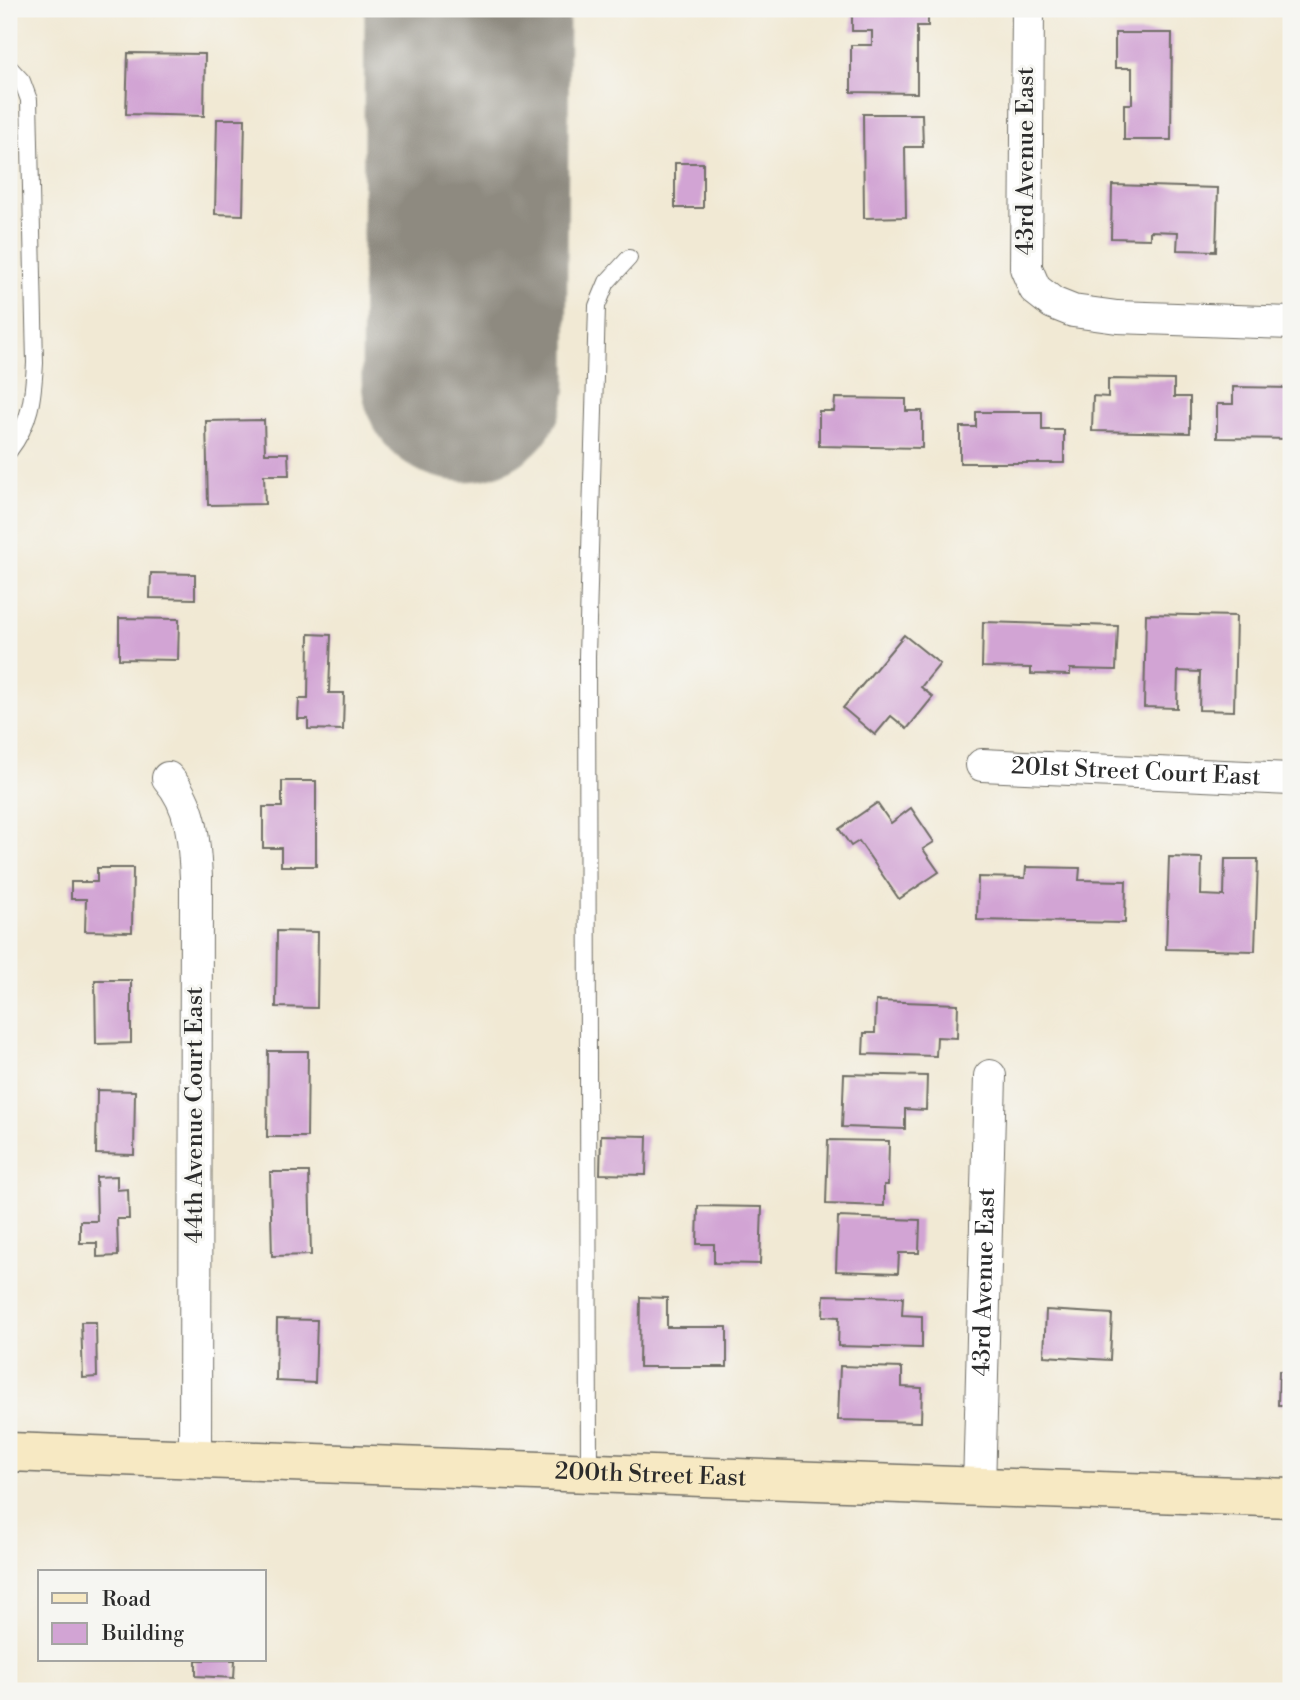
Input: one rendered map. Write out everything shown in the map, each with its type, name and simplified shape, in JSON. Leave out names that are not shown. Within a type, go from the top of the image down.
[{"type":"street","name":"43rd Avenue East","points":[[1028,9],[1026,268],[1035,289],[1053,303],[1073,311],[1117,317],[1291,323]]},
{"type":"street","name":"201st Street Court East","points":[[982,765],[1291,779]]},
{"type":"street","name":"44th Avenue Court East","points":[[168,778],[181,794],[194,839],[196,878],[195,1459]]},
{"type":"street","name":"43rd Avenue East","points":[[979,1488],[990,1076]]},
{"type":"street","name":"200th Street East","points":[[9,1452],[1291,1498]]},
{"type":"lane","points":[[9,66],[22,81],[29,100],[35,363],[33,403],[17,440],[9,451]]},
{"type":"lane","points":[[589,1473],[587,656],[597,306],[607,282],[629,258]]},
{"type":"building","points":[[852,9],[928,9],[928,26],[917,26],[917,93],[851,92],[851,45],[872,45],[872,31],[852,31]]},
{"type":"building","points":[[1115,33],[1172,33],[1171,140],[1124,140],[1124,104],[1132,104],[1132,68],[1115,68]]},
{"type":"building","points":[[128,53],[205,54],[204,116],[126,114]]},
{"type":"building","points":[[863,114],[922,114],[923,147],[905,147],[906,217],[864,218]]},
{"type":"building","points":[[217,119],[245,119],[243,215],[215,214]]},
{"type":"building","points":[[675,163],[703,163],[703,208],[675,208]]},
{"type":"building","points":[[1112,185],[1218,188],[1216,251],[1177,250],[1178,232],[1150,231],[1150,239],[1111,238]]},
{"type":"building","points":[[1108,379],[1174,380],[1174,397],[1190,397],[1190,433],[1092,431],[1093,396],[1108,397]]},
{"type":"building","points":[[1233,387],[1291,388],[1291,439],[1217,438],[1217,404],[1233,404]]},
{"type":"building","points":[[835,398],[906,399],[906,411],[922,411],[922,448],[819,446],[819,411],[834,411]]},
{"type":"building","points":[[976,412],[1042,412],[1042,430],[1064,430],[1064,463],[960,463],[960,427],[976,427]]},
{"type":"building","points":[[264,420],[265,453],[288,453],[289,475],[264,475],[265,504],[208,505],[206,421]]},
{"type":"building","points":[[151,573],[195,574],[195,599],[150,598]]},
{"type":"building","points":[[1146,614],[1236,616],[1234,711],[1199,710],[1200,672],[1178,671],[1177,708],[1144,707]]},
{"type":"building","points":[[119,618],[179,619],[178,660],[119,659]]},
{"type":"building","points":[[983,622],[1118,626],[1116,670],[1070,669],[1070,675],[1031,674],[1031,668],[982,667]]},
{"type":"building","points":[[309,634],[331,635],[329,693],[344,693],[343,730],[308,729],[308,719],[298,719],[299,699],[308,699]]},
{"type":"building","points":[[904,635],[940,664],[921,687],[933,697],[907,729],[891,716],[875,735],[843,708]]},
{"type":"building","points":[[282,781],[316,781],[316,866],[281,866],[281,848],[263,848],[263,807],[282,807]]},
{"type":"building","points":[[877,803],[891,823],[911,808],[934,842],[923,849],[939,872],[899,899],[859,841],[851,846],[839,829]]},
{"type":"building","points":[[1169,857],[1202,858],[1201,895],[1224,896],[1225,859],[1258,859],[1255,951],[1166,949]]},
{"type":"building","points":[[1026,867],[1080,868],[1079,880],[1126,881],[1125,923],[977,920],[978,877],[1025,878]]},
{"type":"building","points":[[97,868],[133,868],[132,932],[85,931],[86,899],[71,899],[71,882],[97,882]]},
{"type":"building","points":[[277,931],[318,932],[317,1008],[276,1007]]},
{"type":"building","points":[[95,980],[131,980],[131,1043],[96,1044]]},
{"type":"building","points":[[876,1001],[958,1004],[957,1038],[937,1037],[936,1056],[863,1054],[864,1033],[875,1033]]},
{"type":"building","points":[[268,1051],[308,1051],[307,1137],[267,1137]]},
{"type":"building","points":[[844,1074],[927,1076],[926,1110],[905,1109],[905,1129],[842,1127]]},
{"type":"building","points":[[97,1090],[135,1091],[134,1155],[96,1154]]},
{"type":"building","points":[[601,1135],[647,1136],[646,1175],[600,1174]]},
{"type":"building","points":[[828,1140],[889,1141],[888,1185],[884,1185],[884,1206],[826,1204]]},
{"type":"building","points":[[270,1172],[309,1172],[311,1255],[272,1256]]},
{"type":"building","points":[[117,1176],[117,1190],[128,1189],[129,1219],[117,1219],[118,1256],[97,1257],[97,1243],[80,1243],[80,1221],[97,1221],[96,1177]]},
{"type":"building","points":[[698,1206],[762,1207],[760,1264],[714,1263],[714,1244],[697,1244]]},
{"type":"building","points":[[838,1217],[920,1220],[919,1253],[899,1253],[898,1273],[836,1271]]},
{"type":"building","points":[[824,1295],[903,1297],[902,1315],[922,1316],[922,1348],[838,1346],[839,1317],[823,1316]]},
{"type":"building","points":[[640,1297],[667,1298],[667,1327],[727,1327],[727,1367],[639,1367]]},
{"type":"building","points":[[1046,1310],[1112,1314],[1110,1360],[1044,1356]]},
{"type":"building","points":[[277,1319],[317,1320],[315,1383],[276,1381]]},
{"type":"building","points":[[81,1322],[96,1322],[97,1377],[83,1378]]},
{"type":"building","points":[[840,1366],[902,1368],[902,1387],[922,1388],[921,1422],[838,1420]]},
{"type":"building","points":[[1279,1371],[1291,1371],[1291,1405],[1278,1405]]},
{"type":"building","points":[[196,1662],[235,1662],[234,1678],[196,1676]]},
{"type":"taxiway","points":[[464,379],[502,377]]},
{"type":"runway","points":[[464,379],[467,9]]}]
